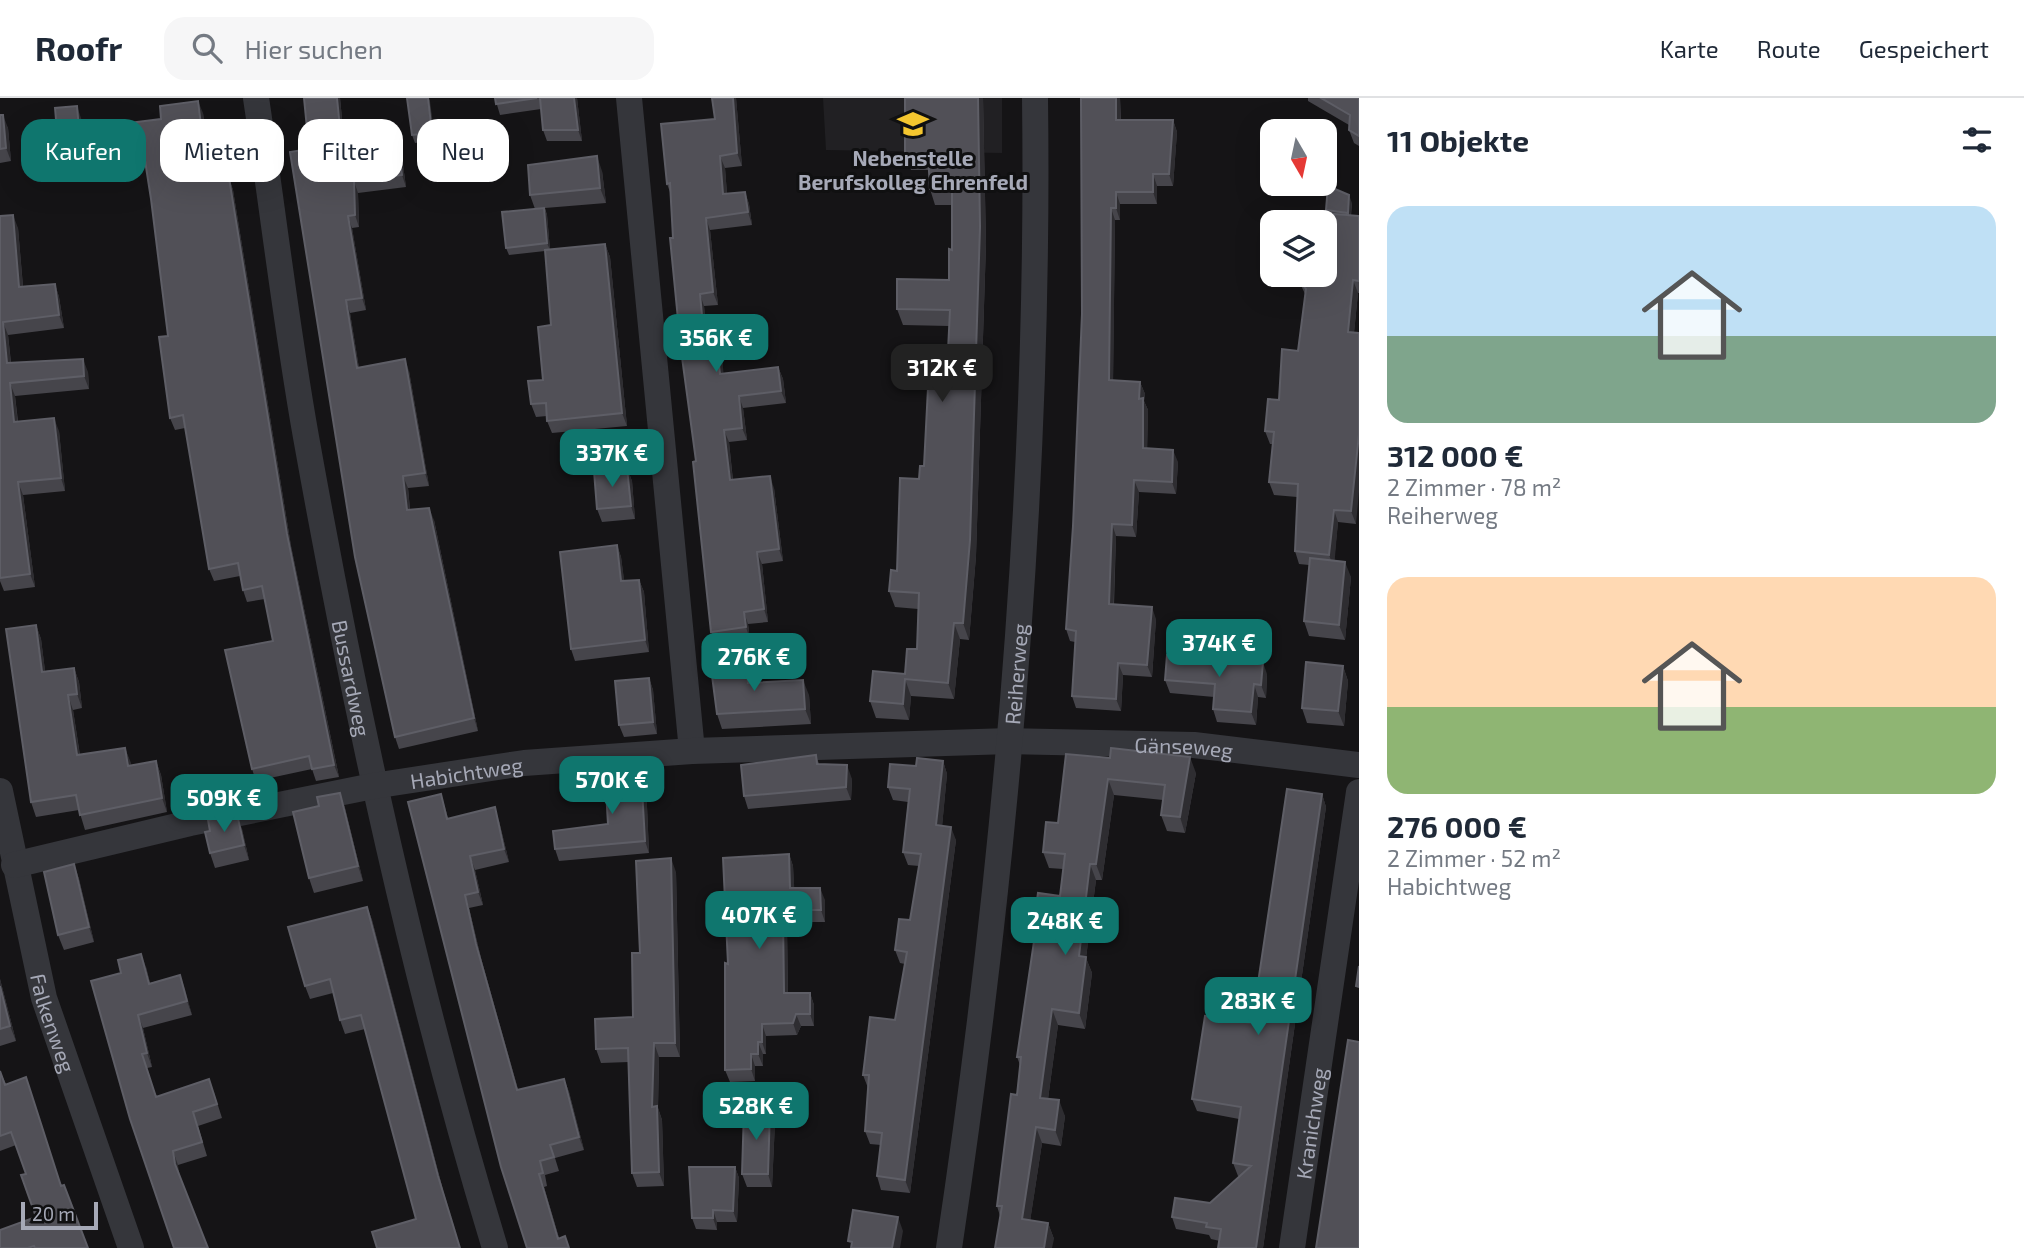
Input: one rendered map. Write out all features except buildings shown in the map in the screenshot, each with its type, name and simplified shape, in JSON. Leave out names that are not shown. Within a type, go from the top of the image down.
[{"type":"street","name":"Bussardweg","points":[[256,98],[305,435],[373,786],[451,1101],[495,1248]]},
{"type":"street","points":[[629,98],[692,751]]},
{"type":"street","name":"Reiherweg","points":[[949,1248],[974,1079],[1010,741],[1028,509],[1036,215],[1035,98]]},
{"type":"street","name":"Habichtweg","points":[[14,865],[190,823],[373,786],[524,763],[692,751],[1010,741]]},
{"type":"street","name":"Gänseweg","points":[[1010,741],[1194,745],[1359,765]]},
{"type":"street","name":"Falkenweg","points":[[0,791],[3,829],[14,865],[44,998],[131,1248]]},
{"type":"street","name":"Kranichweg","points":[[1292,1248],[1359,792]]},
{"type":"shaded area","name":"Nebenstelle Berufskolleg Ehrenfeld","points":[[823,98],[1002,98],[1002,153],[826,150]]},
{"type":"place","name":"Nebenstelle Berufskolleg Ehrenfeld","points":[[913,124]]}]
